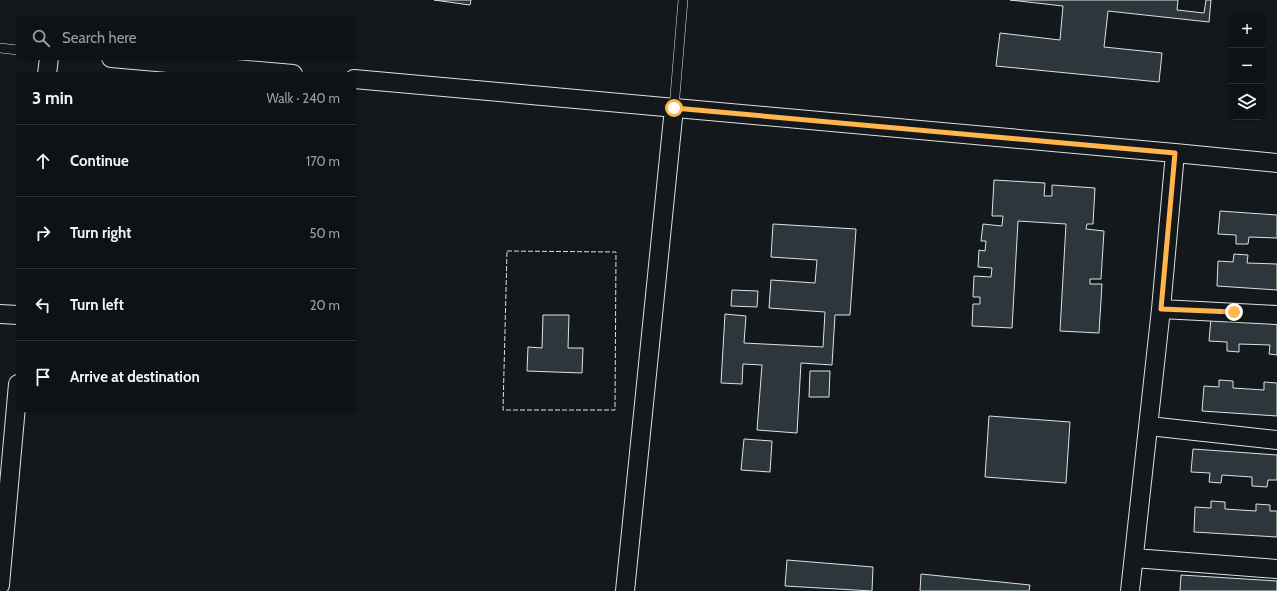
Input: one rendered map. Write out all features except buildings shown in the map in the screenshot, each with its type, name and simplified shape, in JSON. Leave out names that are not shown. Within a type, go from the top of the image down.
[{"type":"street","points":[[47,72],[49,60]]},
{"type":"street","points":[[134,60],[270,72]]},
{"type":"street","points":[[356,79],[1277,163]]},
{"type":"street","points":[[625,591],[674,108]]},
{"type":"street","points":[[1130,591],[1149,426],[1175,153]]},
{"type":"street","points":[[1161,309],[1277,315]]},
{"type":"street","points":[[0,314],[16,315]]},
{"type":"street","points":[[0,585],[16,406]]},
{"type":"street","points":[[1149,426],[1277,440]]},
{"type":"street","points":[[1134,558],[1277,569]]},
{"type":"lane","points":[[674,108],[683,0]]},
{"type":"lane","points":[[0,48],[16,50]]},
{"type":"fence","points":[[507,251],[616,252],[615,410],[503,410],[507,251]]},
{"type":"route","points":[[674,108],[1175,153],[1161,309],[1234,312]]}]
